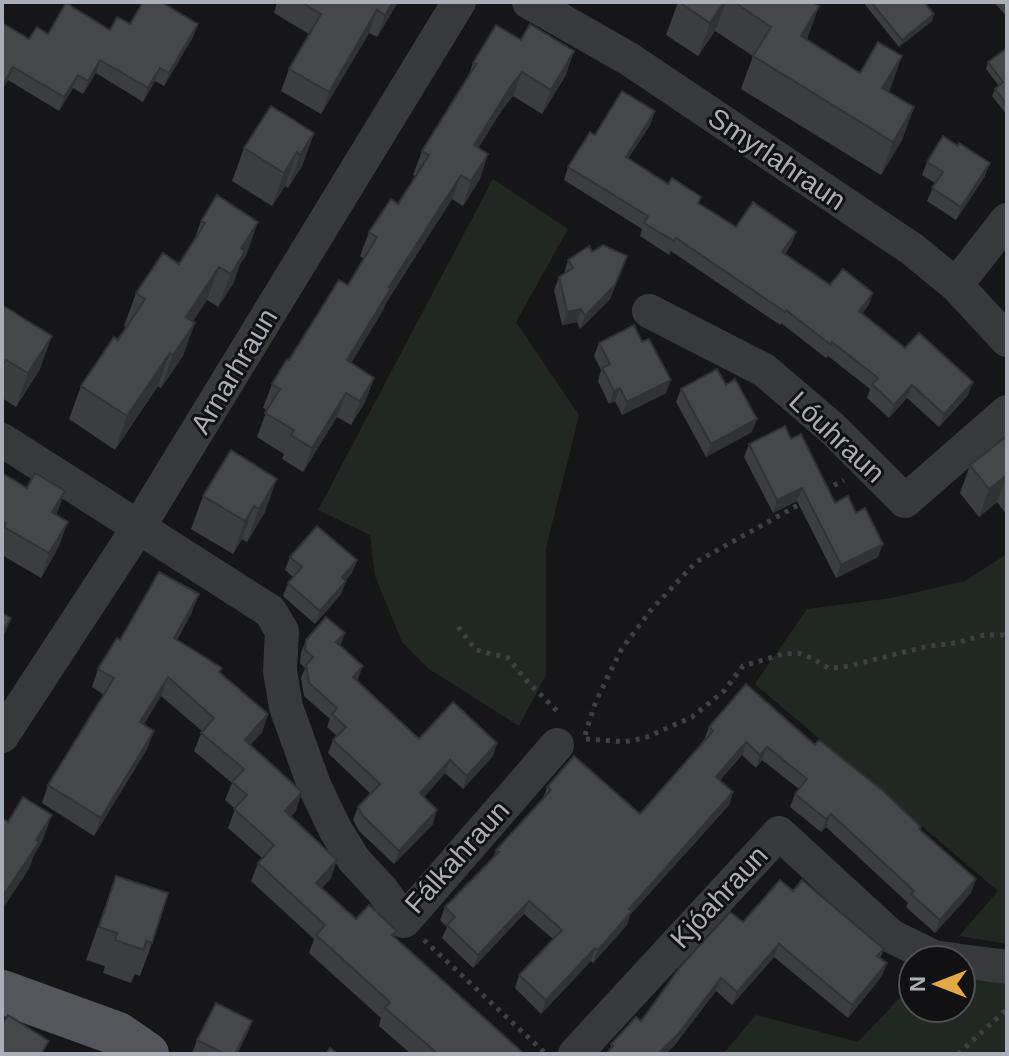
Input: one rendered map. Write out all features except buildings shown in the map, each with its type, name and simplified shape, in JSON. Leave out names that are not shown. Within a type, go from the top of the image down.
[{"type":"main road","points":[[2,992],[118,1034],[147,1054]]},
{"type":"main road","points":[[2,1009],[118,1054]]},
{"type":"street","name":"Arnarhraun","points":[[2,736],[138,528],[459,2]]},
{"type":"street","name":"Smyrlahraun","points":[[529,2],[629,59],[912,249],[956,285],[1007,340]]},
{"type":"street","points":[[956,285],[1007,220]]},
{"type":"street","name":"Lóuhraun","points":[[649,311],[764,370],[833,429],[905,501],[1007,412]]},
{"type":"street","name":"Fálkahraun","points":[[2,440],[270,611],[282,631],[280,671],[286,707],[314,785],[354,860],[382,890],[404,921],[570,733]]},
{"type":"street","name":"Kjóahraun","points":[[575,1054],[779,833],[891,936],[907,944]]},
{"type":"street","name":"Kjóahraun","points":[[977,963],[1007,967]]},
{"type":"path","points":[[816,495],[870,466]]},
{"type":"path","points":[[570,733],[596,701],[621,650],[651,610],[696,562],[803,502]]},
{"type":"path","points":[[458,627],[476,650],[508,658],[570,733],[625,742],[647,737],[692,717],[724,691],[743,666],[783,654],[798,653],[828,668],[844,667],[984,635],[1006,635]]},
{"type":"path","points":[[404,921],[546,1054]]},
{"type":"path","points":[[958,1054],[1007,1009]]},
{"type":"shaded area","points":[[493,179],[568,229],[516,322],[579,415],[546,548],[546,675],[519,726],[429,669],[402,642],[375,576],[370,535],[318,510]]},
{"type":"shaded area","points":[[1007,554],[1007,944],[959,936],[998,891],[755,684],[807,609],[891,598],[965,581]]},
{"type":"shaded area","points":[[977,975],[1007,981],[1007,1054],[723,1054],[756,1015],[858,1042],[897,1001],[897,1024],[977,1024]]}]
